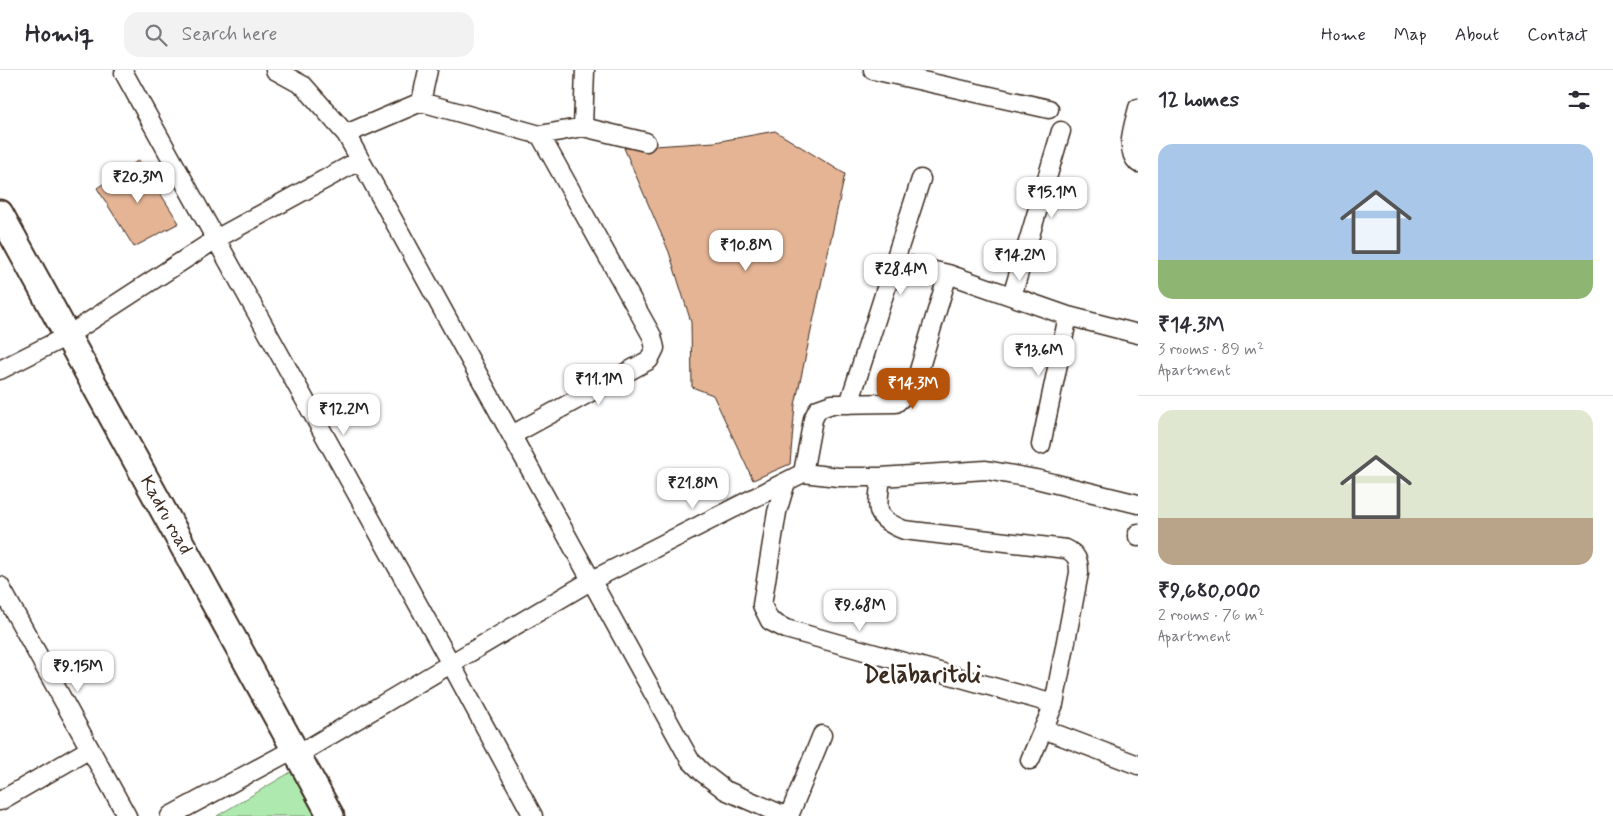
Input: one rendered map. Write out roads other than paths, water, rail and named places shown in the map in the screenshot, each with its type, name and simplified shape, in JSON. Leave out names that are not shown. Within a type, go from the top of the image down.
[{"type":"main road","name":"Kadru road","points":[[0,213],[331,816]]},
{"type":"street","points":[[275,70],[304,86],[346,134],[690,760],[725,790],[785,816]]},
{"type":"street","points":[[421,102],[428,70]]},
{"type":"street","points":[[583,127],[585,70]]},
{"type":"street","points":[[873,70],[1049,109]]},
{"type":"street","points":[[124,73],[533,816]]},
{"type":"street","points":[[346,134],[421,102],[540,135],[583,127],[646,142]]},
{"type":"street","points":[[1138,108],[1130,152],[1138,163]]},
{"type":"street","points":[[1012,296],[1062,131]]},
{"type":"street","points":[[512,435],[649,360],[655,348],[652,336],[540,135]]},
{"type":"street","points":[[0,370],[67,336],[216,239],[360,160]]},
{"type":"street","points":[[849,404],[921,179]]},
{"type":"street","points":[[895,262],[948,274],[1068,316],[1138,334]]},
{"type":"street","points":[[803,473],[813,419],[818,409],[832,404],[896,403],[909,391],[917,377],[948,274]]},
{"type":"street","points":[[1041,445],[1068,316]]},
{"type":"street","points":[[170,816],[296,752],[451,664],[592,580],[803,473],[838,477],[881,477],[986,470],[1036,479],[1138,504]]},
{"type":"street","points":[[881,477],[878,509],[882,518],[890,524],[904,530],[1066,548],[1073,552],[1079,562],[1079,573],[1054,704],[1030,760]]},
{"type":"street","points":[[786,482],[777,512],[762,605],[770,621],[786,629],[1054,704]]},
{"type":"street","points":[[0,586],[126,816]]},
{"type":"street","points":[[1043,729],[1138,765]]},
{"type":"street","points":[[789,816],[822,736]]},
{"type":"street","points":[[0,801],[90,749]]},
{"type":"district","name":"Delābaritoli","points":[[922,675]]}]
